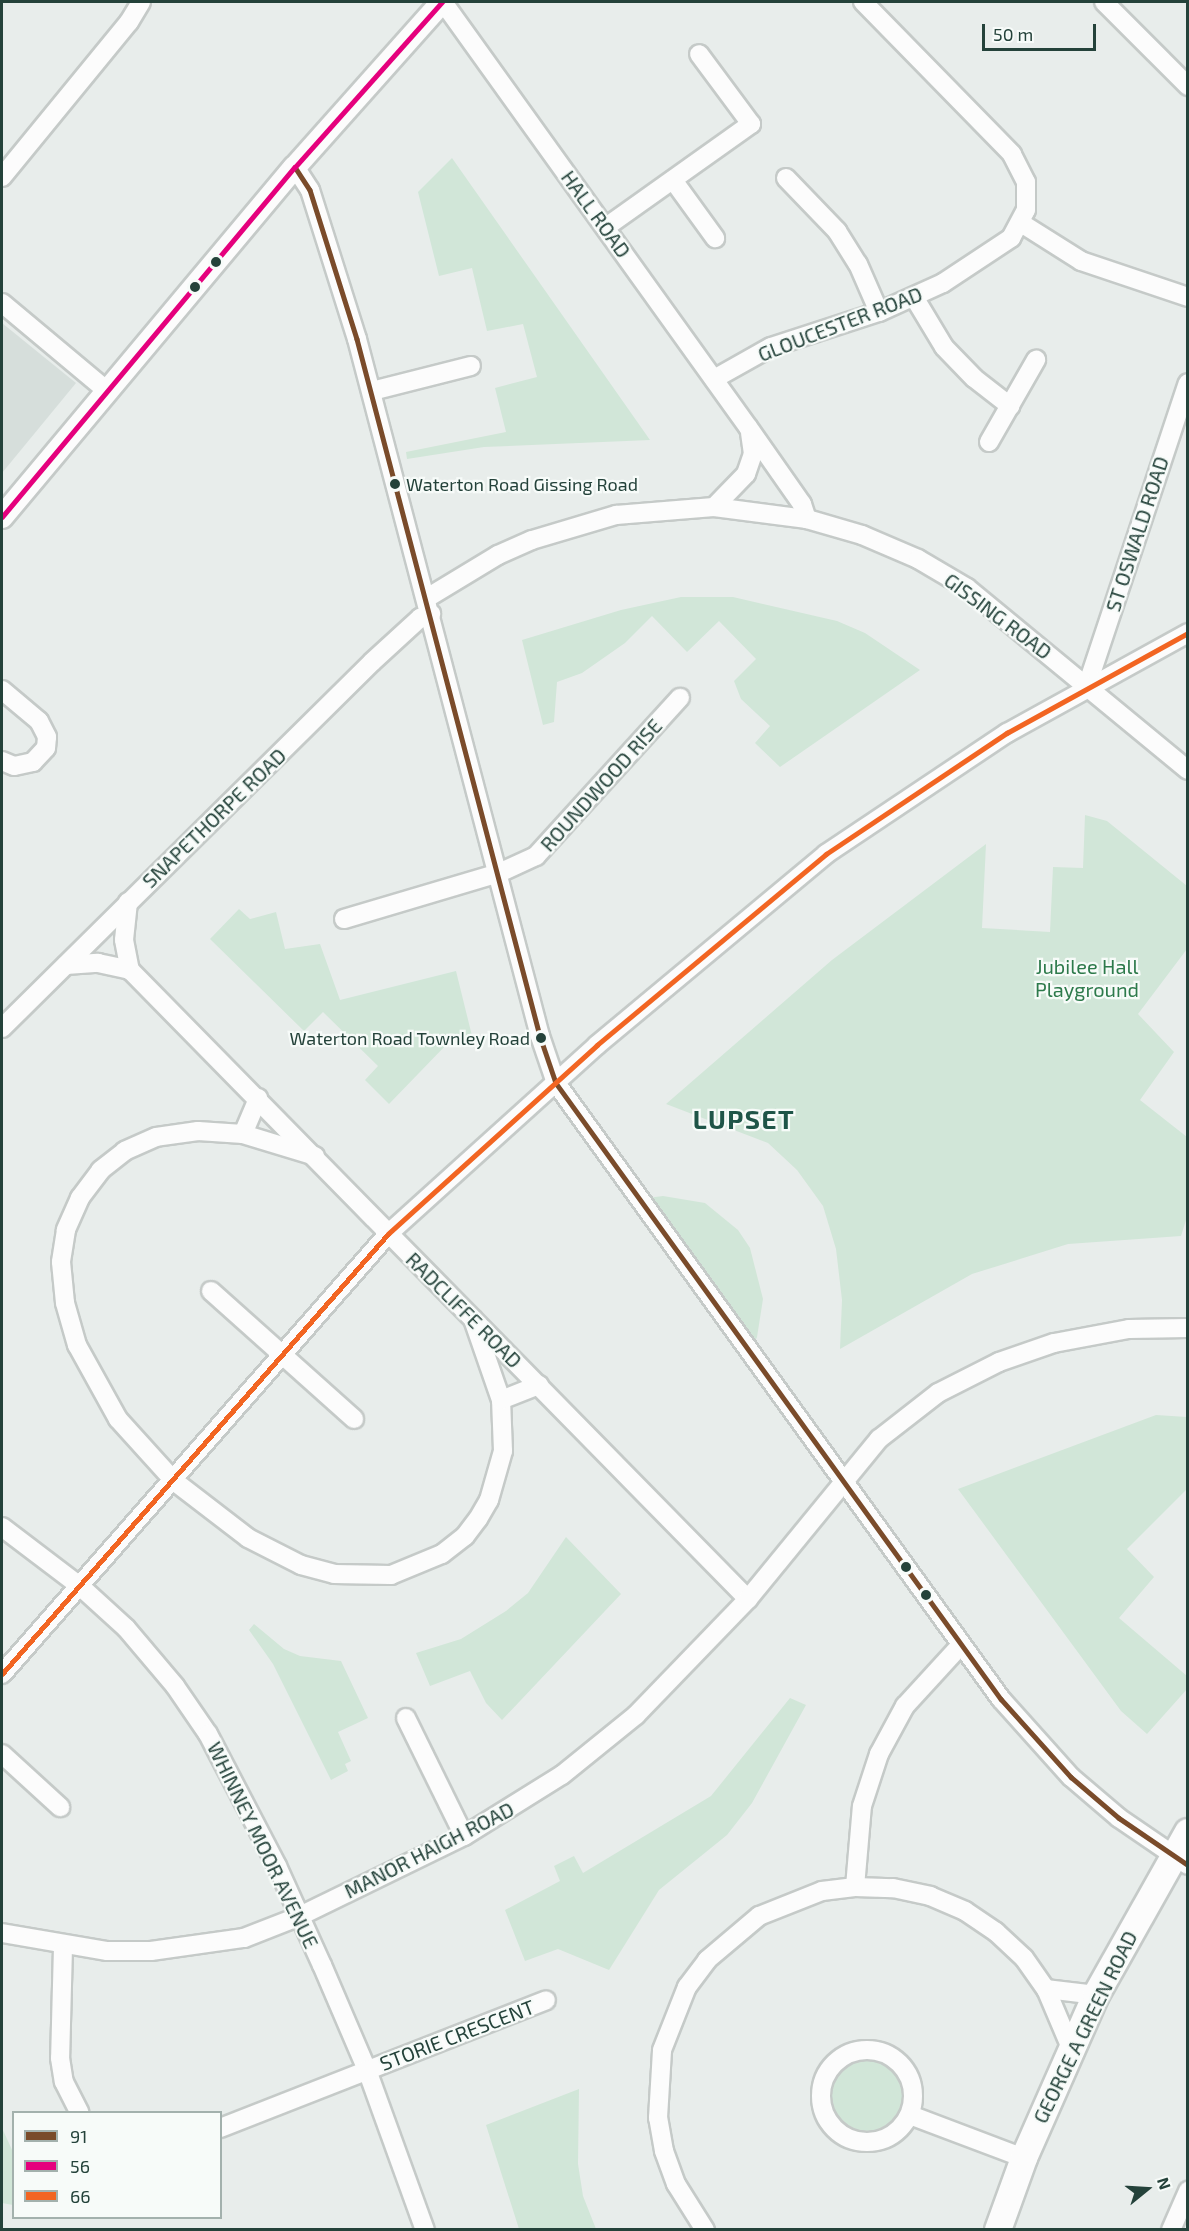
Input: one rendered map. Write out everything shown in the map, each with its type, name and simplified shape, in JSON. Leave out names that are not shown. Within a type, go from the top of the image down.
[{"type":"main road","name":"GEORGE A GREEN ROAD","points":[[998,2229],[1024,2158],[1096,1995],[1179,1861],[1188,1832]]},
{"type":"street","points":[[2,177],[129,22],[141,2]]},
{"type":"street","points":[[2,517],[295,167],[443,2]]},
{"type":"street","name":"HALL ROAD","points":[[443,2],[748,427],[802,504],[807,519]]},
{"type":"street","name":"GLOUCESTER ROAD","points":[[714,379],[780,344],[879,312],[914,297],[999,248],[1021,223],[1028,197],[1026,182],[1012,154],[863,2]]},
{"type":"street","points":[[1104,2],[1188,86]]},
{"type":"street","points":[[606,227],[750,124],[699,54]]},
{"type":"street","points":[[295,167],[310,190],[372,391],[556,1083],[840,1482],[1001,1699],[1071,1777],[1179,1861]]},
{"type":"street","points":[[786,178],[837,231],[858,264],[879,312]]},
{"type":"street","points":[[673,180],[705,231]]},
{"type":"street","points":[[1021,223],[1081,261],[1188,297]]},
{"type":"street","points":[[914,297],[944,347],[974,378],[1010,406]]},
{"type":"street","points":[[2,303],[106,390]]},
{"type":"street","points":[[989,442],[1036,360]]},
{"type":"street","points":[[372,391],[471,366]]},
{"type":"street","name":"ST OSWALD ROAD","points":[[1087,686],[1188,383]]},
{"type":"street","name":"HALL ROAD","points":[[714,507],[746,474],[753,454],[748,427]]},
{"type":"street","name":"GISSING ROAD","points":[[429,606],[498,555],[570,526],[656,509],[714,507],[807,519],[862,535],[918,559],[957,582],[1188,770]]},
{"type":"street","name":"SNAPETHORPE ROAD","points":[[2,1028],[372,662],[420,618],[429,606]]},
{"type":"street","points":[[2,1674],[174,1481],[388,1234],[556,1083],[826,854],[1007,733],[1087,686],[1188,633]]},
{"type":"street","points":[[2,690],[39,721],[47,737],[46,748],[33,762],[14,766],[2,761]]},
{"type":"street","name":"ROUNDWOOD RISE","points":[[344,919],[499,873],[536,856],[680,698]]},
{"type":"street","points":[[66,965],[98,963],[130,970],[124,940],[128,902]]},
{"type":"street","name":"RADCLIFFE ROAD","points":[[130,970],[748,1599]]},
{"type":"street","points":[[243,1134],[258,1098]]},
{"type":"street","points":[[315,1156],[243,1134],[198,1131],[156,1137],[125,1151],[101,1170],[80,1198],[66,1230],[61,1262],[65,1304],[77,1345],[118,1419],[174,1481],[248,1538],[301,1565],[334,1574],[392,1575],[442,1554],[478,1520],[493,1489],[503,1451],[501,1400],[473,1319]]},
{"type":"street","points":[[211,1291],[354,1419]]},
{"type":"street","name":"MANOR HAIGH ROAD","points":[[2,1933],[63,1947],[151,1952],[244,1938],[300,1916],[464,1836],[562,1775],[600,1745],[670,1682],[748,1599],[840,1482],[894,1427],[938,1393],[969,1375],[1062,1342],[1129,1329],[1188,1328]]},
{"type":"street","points":[[501,1400],[539,1385]]},
{"type":"street","name":"WHINNEY MOOR AVENUE","points":[[2,1527],[81,1587],[144,1647],[208,1734],[300,1916],[368,2070],[425,2229]]},
{"type":"street","points":[[855,1887],[861,1815],[879,1754],[916,1692],[960,1646]]},
{"type":"street","points":[[406,1718],[464,1836]]},
{"type":"street","points":[[2,1754],[60,1806]]},
{"type":"street","points":[[705,2229],[676,2184],[658,2118],[662,2050],[672,2018],[694,1978],[731,1936],[789,1901],[855,1887],[893,1888],[930,1896],[965,1911],[996,1932],[1024,1958],[1046,1989],[1071,2048]]},
{"type":"street","points":[[63,1947],[60,2058],[64,2082],[78,2111]]},
{"type":"street","points":[[1046,1989],[1096,1995]]},
{"type":"street","name":"STORIE CRESCENT","points":[[222,2127],[546,2000]]},
{"type":"street","points":[[862,2049],[882,2051],[899,2061],[910,2077],[914,2096],[910,2115],[898,2131],[881,2141],[862,2143],[843,2137],[829,2124],[821,2106],[821,2086],[829,2068],[844,2055],[862,2049]]},
{"type":"street","points":[[910,2115],[1024,2158]]},
{"type":"street","points":[[1171,2229],[1188,2191]]},
{"type":"shaded area","points":[[2,323],[76,383],[2,473]]},
{"type":"green space","points":[[452,158],[650,440],[484,447],[407,459],[406,452],[506,432],[495,388],[537,377],[523,324],[487,331],[472,268],[439,276],[418,192]]},
{"type":"green space","points":[[681,597],[733,597],[837,621],[865,633],[920,670],[780,767],[755,743],[770,726],[741,699],[734,681],[756,659],[719,621],[687,652],[652,616],[625,643],[582,673],[557,682],[554,722],[543,725],[522,640],[621,610]]},
{"type":"green space","name":"Jubilee Hall Playground","points":[[1085,815],[1107,821],[1187,886],[1187,949],[1138,1014],[1174,1052],[1140,1100],[1187,1137],[1187,1217],[1181,1236],[1068,1244],[972,1274],[840,1349],[842,1300],[836,1249],[823,1206],[797,1170],[768,1143],[666,1104],[832,960],[986,844],[982,928],[1050,932],[1053,867],[1083,868]]},
{"type":"green space","points":[[239,909],[250,919],[276,912],[285,949],[320,944],[340,1000],[456,971],[474,1044],[448,1043],[389,1104],[365,1080],[378,1066],[323,1012],[304,1031],[210,939]]},
{"type":"green space","points":[[663,1196],[705,1203],[738,1230],[750,1248],[763,1299],[757,1337],[750,1352],[640,1199]]},
{"type":"green space","points":[[1156,1415],[1187,1417],[1187,1489],[1127,1549],[1154,1577],[1119,1618],[1187,1676],[1188,1688],[1147,1734],[1121,1711],[958,1489]]},
{"type":"green space","points":[[566,1537],[621,1594],[502,1720],[486,1703],[470,1671],[430,1686],[416,1653],[461,1639],[506,1611],[528,1593]]},
{"type":"green space","points":[[254,1624],[284,1649],[300,1656],[341,1661],[368,1718],[338,1732],[351,1761],[345,1764],[348,1771],[331,1780],[273,1664],[249,1630]]},
{"type":"green space","points":[[790,1698],[806,1705],[752,1803],[727,1835],[659,1890],[609,1970],[558,1949],[525,1961],[505,1910],[560,1881],[554,1866],[574,1856],[583,1873],[711,1796]]},
{"type":"green space","points":[[867,2058],[882,2061],[895,2069],[903,2082],[906,2097],[903,2112],[895,2125],[882,2133],[867,2136],[852,2133],[839,2125],[831,2112],[828,2097],[831,2082],[839,2069],[852,2061]]},
{"type":"green space","points":[[579,2089],[578,2164],[583,2196],[596,2229],[519,2229],[486,2125]]},
{"type":"green space","points":[[2,2128],[12,2150],[12,2205],[2,2203]]},
{"type":"transit line","name":"56","points":[[2,517],[295,167],[442,2]]},
{"type":"transit line","name":"91","points":[[295,167],[310,190],[357,339],[540,1036],[556,1083],[1001,1699],[1071,1777],[1119,1818],[1188,1865]]},
{"type":"transit line","name":"66","points":[[2,1674],[388,1234],[597,1045],[826,854],[1007,733],[1188,633]]},
{"type":"place","name":"Waterton Road Gissing Road","points":[[395,484]]},
{"type":"place","name":"Waterton Road Townley Road","points":[[541,1038]]},
{"type":"district","name":"LUPSET","points":[[744,1119]]}]
